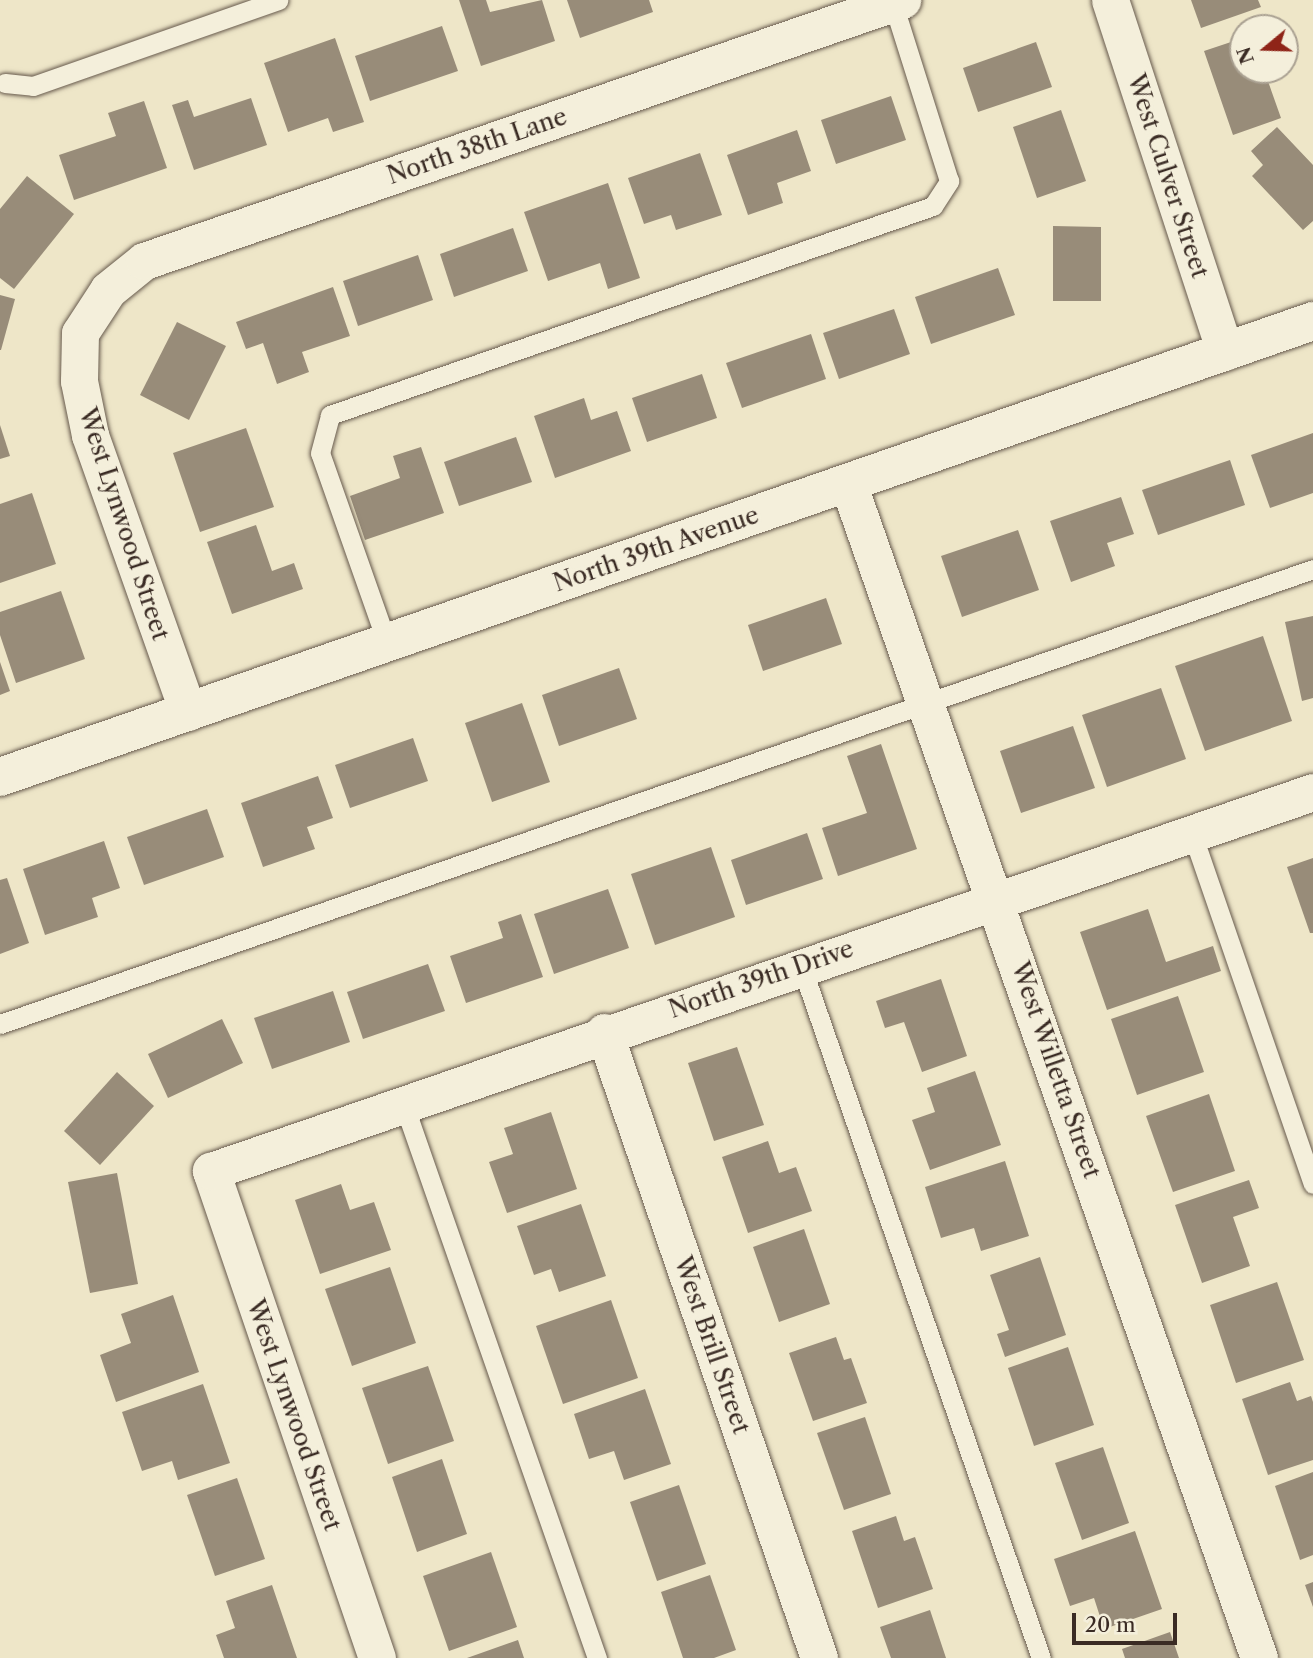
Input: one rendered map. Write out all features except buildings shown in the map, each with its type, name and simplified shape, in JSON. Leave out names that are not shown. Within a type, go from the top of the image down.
[{"type":"street","name":"West Culver Street","points":[[1110,0],[1225,352]]},
{"type":"street","name":"North 38th Lane","points":[[80,333],[108,290],[144,261],[896,1]]},
{"type":"street","name":"North 39th Avenue","points":[[0,777],[1313,321]]},
{"type":"street","name":"West Lynwood Street","points":[[80,333],[79,381],[90,435],[188,712]]},
{"type":"street","name":"West Willetta Street","points":[[848,483],[928,703],[1259,1658]]},
{"type":"street","name":"North 39th Drive","points":[[211,1171],[604,1032],[1313,792]]},
{"type":"street","name":"West Brill Street","points":[[604,1032],[819,1658]]},
{"type":"street","name":"West Lynwood Street","points":[[211,1171],[377,1658]]},
{"type":"lane","points":[[2,80],[33,86],[278,0]]},
{"type":"lane","points":[[387,643],[320,453],[330,415],[933,206],[949,181],[896,1]]},
{"type":"lane","points":[[0,1024],[1313,569]]},
{"type":"lane","points":[[1192,834],[1313,1184]]},
{"type":"lane","points":[[801,965],[1041,1658]]},
{"type":"lane","points":[[403,1102],[597,1658]]}]
